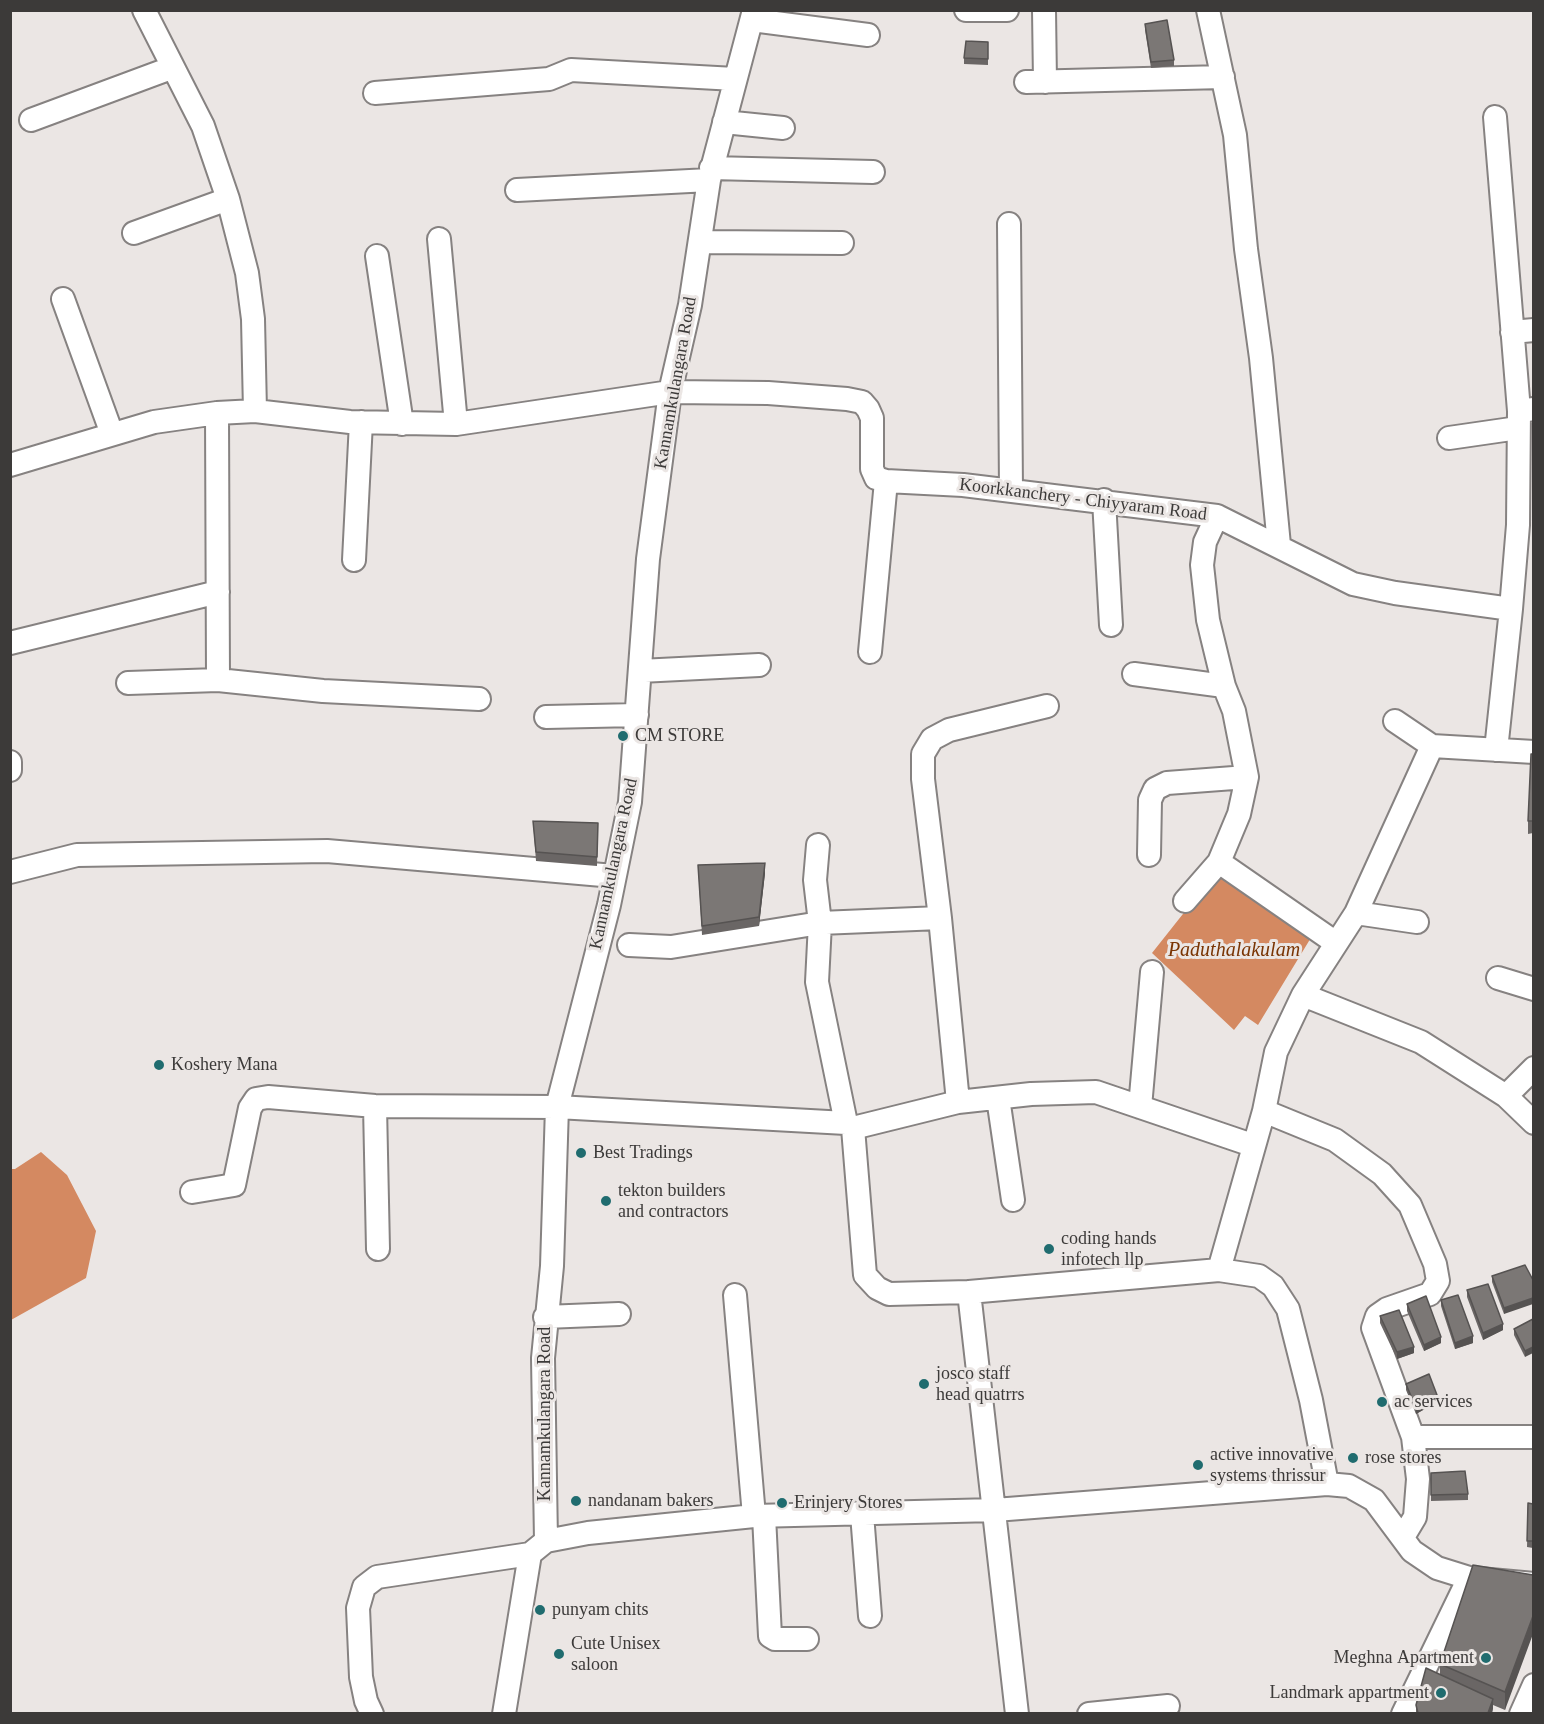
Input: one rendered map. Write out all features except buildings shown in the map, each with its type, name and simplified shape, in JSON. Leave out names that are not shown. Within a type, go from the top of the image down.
[{"type":"street","points":[[144,10],[171,69],[203,126],[228,199],[247,273],[252,319],[255,411]]},
{"type":"street","points":[[966,10],[1007,10]]},
{"type":"street","points":[[1044,10],[1035,82],[1223,77]]},
{"type":"street","points":[[1208,10],[1235,135],[1279,545]]},
{"type":"street","points":[[753,15],[868,35]]},
{"type":"street","name":"Kannamkulangara Road","points":[[501,1712],[538,1547],[543,1358],[545,1317],[552,1266],[557,1107],[630,802],[648,559],[670,392],[701,242],[710,174],[753,15]]},
{"type":"street","points":[[31,120],[171,69]]},
{"type":"street","points":[[375,93],[549,79],[571,70],[735,79]]},
{"type":"street","points":[[1495,117],[1523,331],[1524,416],[1518,525],[1524,576],[1511,609],[1496,750]]},
{"type":"street","points":[[724,122],[783,128]]},
{"type":"street","points":[[517,190],[710,174],[873,172]]},
{"type":"street","points":[[134,233],[228,199]]},
{"type":"street","points":[[1009,224],[1011,491]]},
{"type":"street","points":[[439,239],[456,424]]},
{"type":"street","points":[[701,242],[842,243]]},
{"type":"street","points":[[377,256],[402,424]]},
{"type":"street","points":[[63,299],[112,434]]},
{"type":"street","points":[[10,465],[154,422],[217,412],[255,411],[361,422],[456,424],[670,392],[768,393],[862,402],[872,418],[872,469],[876,478],[886,481],[870,652]]},
{"type":"street","points":[[217,412],[218,680]]},
{"type":"street","points":[[1449,438],[1524,416]]},
{"type":"street","points":[[354,560],[361,422]]},
{"type":"street","name":"Koorkkanchery - Chiyyaram Road","points":[[886,481],[1104,500],[1217,516],[1353,584],[1395,593],[1511,609]]},
{"type":"street","points":[[1104,500],[1111,625]]},
{"type":"street","points":[[1185,901],[1219,862],[1239,814],[1247,777],[1234,711],[1224,686],[1208,620],[1202,565],[1206,542],[1217,516]]},
{"type":"street","points":[[10,643],[218,592]]},
{"type":"street","points":[[640,671],[759,665]]},
{"type":"street","points":[[1134,674],[1224,686]]},
{"type":"street","points":[[128,683],[218,680],[323,691],[479,699]]},
{"type":"street","points":[[958,1102],[923,754],[932,739],[949,730],[1047,706]]},
{"type":"street","points":[[546,717],[637,715]]},
{"type":"street","points":[[1395,721],[1432,746],[1533,752]]},
{"type":"street","points":[[1219,1270],[1252,1146],[1264,1111],[1276,1052],[1303,995],[1356,913],[1432,746]]},
{"type":"street","points":[[10,762],[10,770]]},
{"type":"street","points":[[1149,855],[1150,800],[1155,789],[1167,783],[1247,777]]},
{"type":"street","points":[[818,845],[815,880],[820,922],[817,982],[850,1125],[865,1275],[877,1288],[889,1294],[969,1292],[1219,1270],[1259,1276],[1273,1286],[1288,1308],[1311,1400],[1327,1484]]},
{"type":"street","points":[[10,872],[77,855],[327,851],[614,876]]},
{"type":"street","points":[[1219,862],[1336,943]]},
{"type":"street","points":[[1356,913],[1418,922]]},
{"type":"street","points":[[629,945],[671,947],[820,922],[940,918]]},
{"type":"street","points":[[1140,1107],[1152,972]]},
{"type":"street","points":[[1498,978],[1533,989]]},
{"type":"street","points":[[1303,995],[1421,1042],[1506,1096],[1533,1123]]},
{"type":"street","points":[[1506,1096],[1533,1068]]},
{"type":"street","points":[[192,1192],[234,1185],[250,1108],[256,1099],[268,1097],[375,1106],[557,1107],[850,1125],[958,1102],[1067,1092],[1096,1092],[1252,1146]]},
{"type":"street","points":[[998,1098],[1013,1200]]},
{"type":"street","points":[[375,1106],[378,1250]]},
{"type":"street","points":[[1264,1111],[1335,1140],[1382,1174],[1410,1205],[1435,1264],[1438,1281],[1430,1294],[1387,1309],[1377,1316],[1373,1328],[1413,1437],[1418,1479],[1415,1517],[1403,1537]]},
{"type":"street","points":[[969,1292],[1017,1713]]},
{"type":"street","points":[[735,1295],[770,1636],[774,1640],[807,1640]]},
{"type":"street","points":[[545,1317],[619,1314]]},
{"type":"street","points":[[1413,1437],[1533,1437]]},
{"type":"street","points":[[372,1713],[366,1701],[361,1677],[358,1608],[364,1587],[378,1577],[538,1547],[588,1533],[759,1516],[995,1510],[1327,1484],[1349,1486],[1374,1500],[1412,1551],[1437,1568],[1469,1578],[1533,1584]]},
{"type":"street","points":[[862,1514],[870,1616]]},
{"type":"street","points":[[1403,1713],[1469,1578]]},
{"type":"street","points":[[1521,1713],[1533,1685]]},
{"type":"street","points":[[1089,1713],[1168,1706]]},
{"type":"water","name":"Paduthalakulam","points":[[1217,871],[1312,936],[1258,1025],[1245,1016],[1234,1030],[1152,953]]},
{"type":"water","points":[[41,1152],[67,1175],[96,1231],[86,1278],[11,1320],[11,1169],[15,1169]]},
{"type":"place","name":"CM STORE","points":[[623,736]]},
{"type":"place","name":"Koshery Mana","points":[[159,1065]]},
{"type":"place","name":"Best Tradings","points":[[581,1153]]},
{"type":"place","name":"tekton builders and contractors","points":[[606,1201]]},
{"type":"place","name":"coding hands infotech llp","points":[[1049,1249]]},
{"type":"place","name":"josco staff head quatrrs","points":[[924,1384]]},
{"type":"place","name":"ac services","points":[[1382,1402]]},
{"type":"place","name":"rose stores","points":[[1353,1458]]},
{"type":"place","name":"active innovative systems thrissur","points":[[1198,1465]]},
{"type":"place","name":"nandanam bakers","points":[[576,1501]]},
{"type":"place","name":"Erinjery Stores","points":[[782,1503]]},
{"type":"place","name":"punyam chits","points":[[540,1610]]},
{"type":"place","name":"Cute Unisex saloon","points":[[559,1654]]},
{"type":"place","name":"Meghna Apartment","points":[[1486,1658]]},
{"type":"place","name":"Landmark appartment","points":[[1441,1693]]}]
